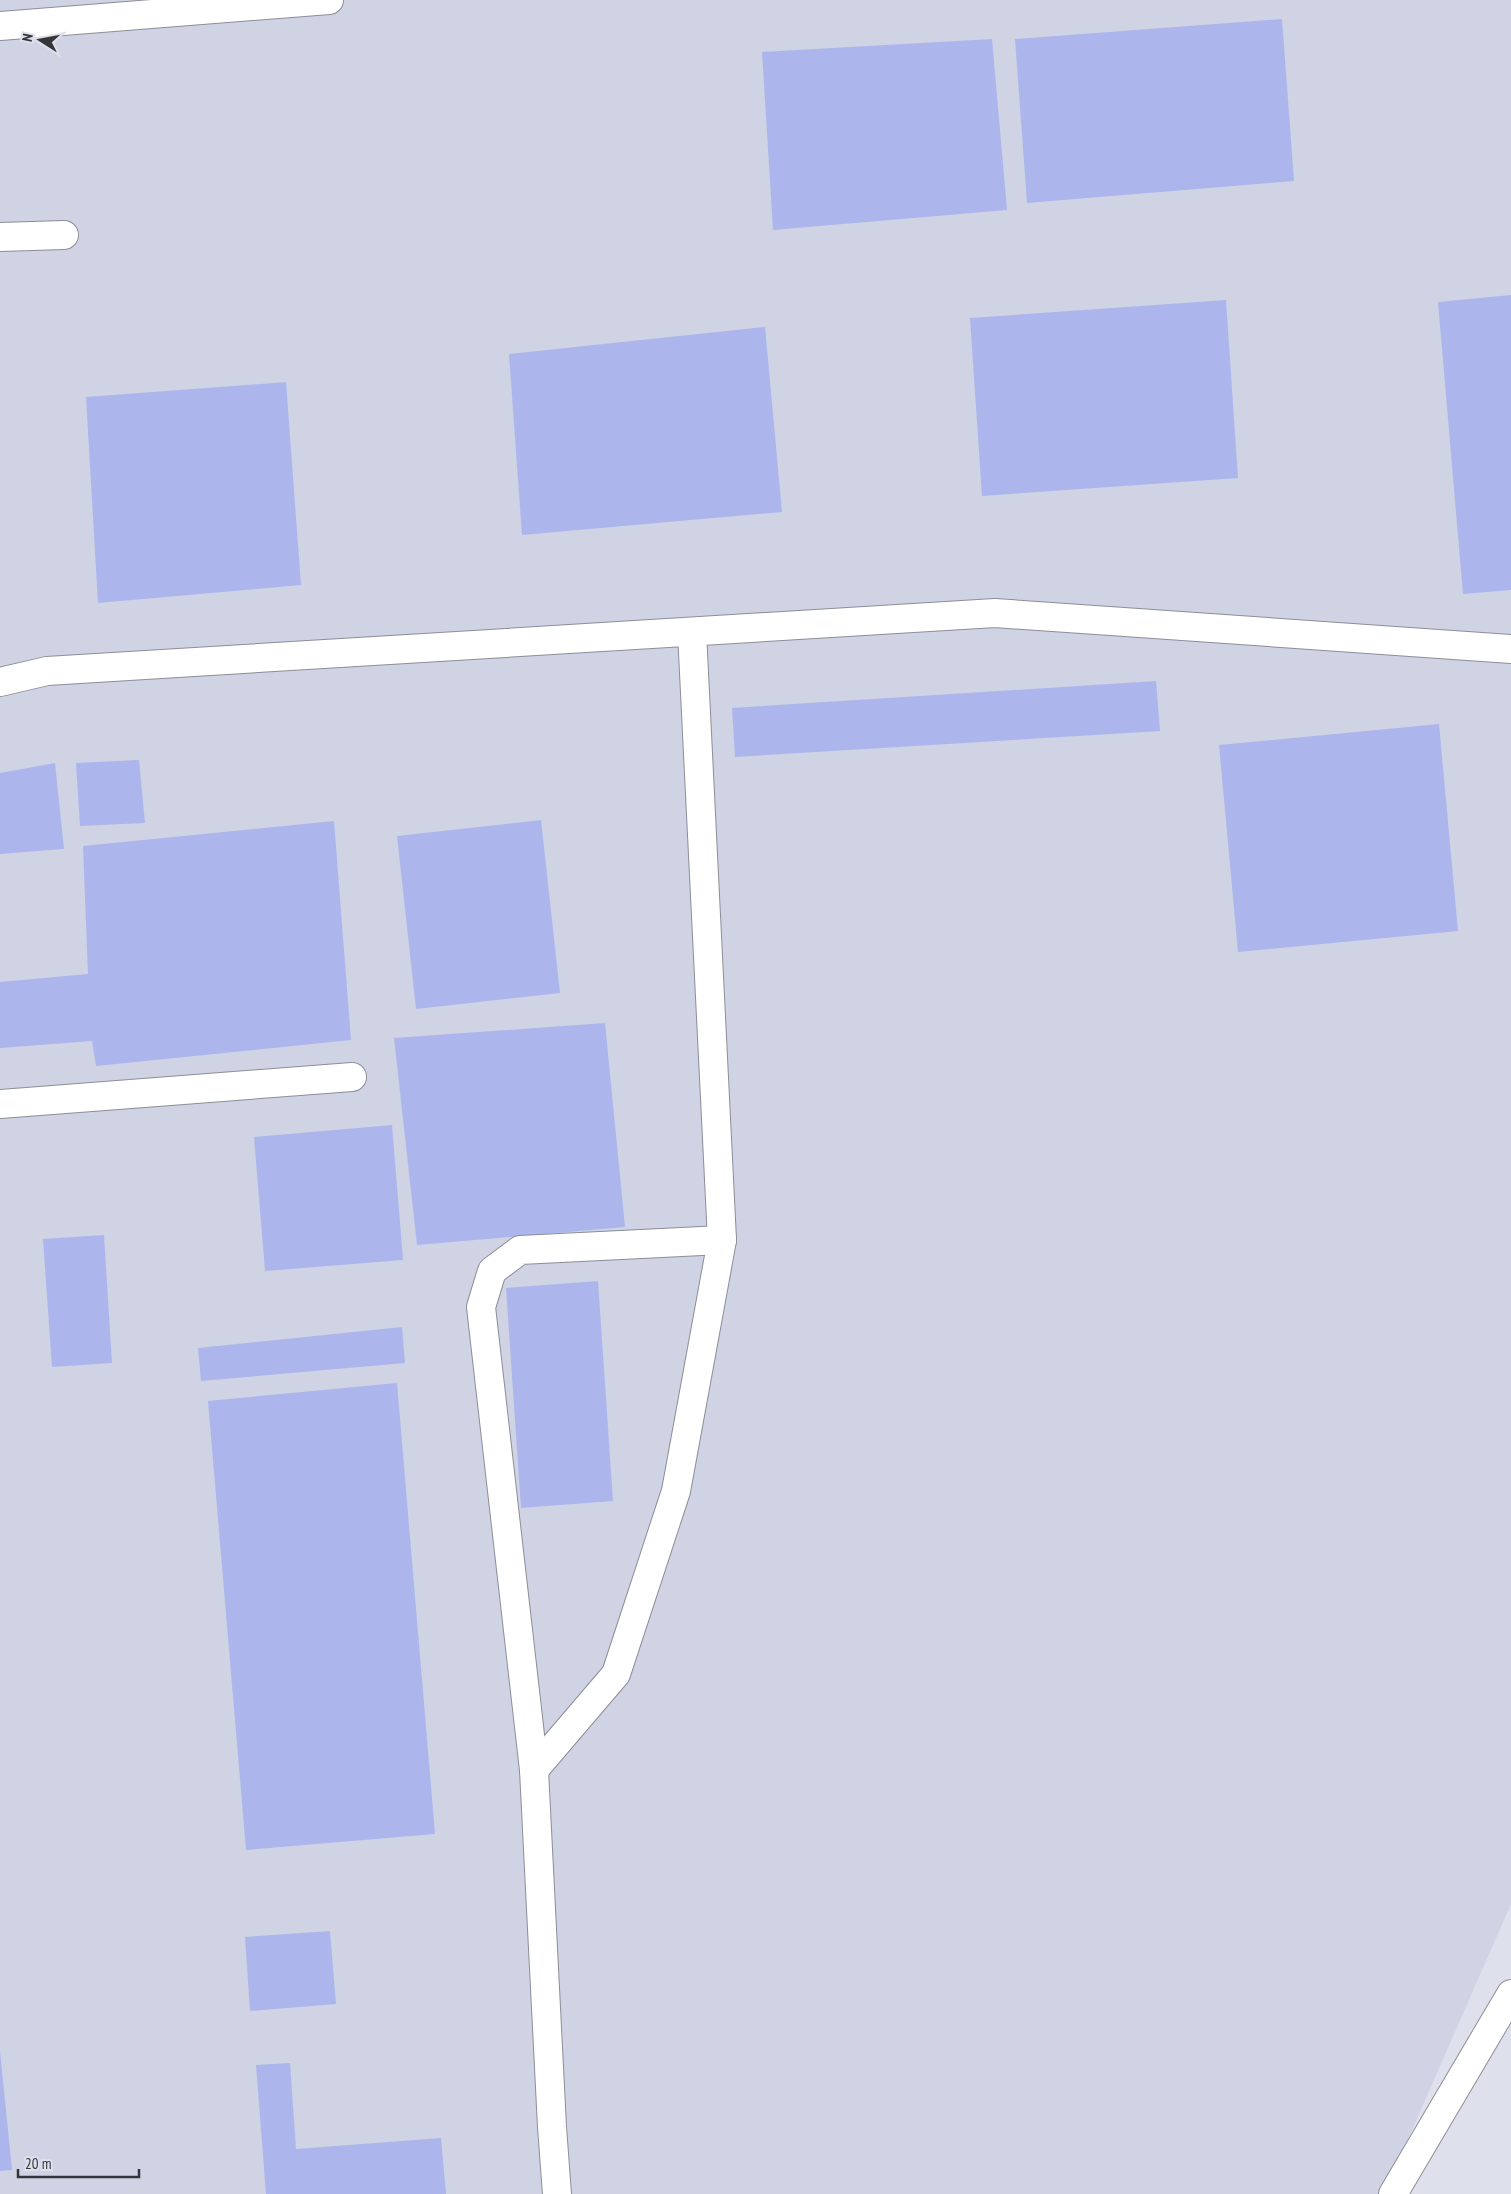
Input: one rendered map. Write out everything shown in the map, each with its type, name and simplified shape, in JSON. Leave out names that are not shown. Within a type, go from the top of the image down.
[{"type":"lane","points":[[0,26],[329,0]]},
{"type":"lane","points":[[0,237],[64,235]]},
{"type":"lane","points":[[0,682],[48,671],[995,613],[1511,649]]},
{"type":"lane","points":[[534,1770],[616,1674],[676,1491],[722,1240],[692,632]]},
{"type":"lane","points":[[0,1104],[352,1076]]},
{"type":"lane","points":[[557,2194],[534,1770],[481,1308],[492,1271],[520,1250],[722,1240]]},
{"type":"lane","points":[[1393,2194],[1511,1994]]},
{"type":"shaded area","points":[[0,0],[1511,0],[1511,1904],[1384,2194],[0,2194]]},
{"type":"building","points":[[1282,19],[1294,181],[1027,203],[1015,39]]},
{"type":"building","points":[[992,39],[1007,210],[773,230],[762,52]]},
{"type":"building","points":[[1511,295],[1511,590],[1463,594],[1438,302]]},
{"type":"building","points":[[1226,300],[1238,478],[982,496],[970,318]]},
{"type":"building","points":[[765,327],[782,512],[522,535],[509,354]]},
{"type":"building","points":[[286,382],[301,585],[98,603],[86,397]]},
{"type":"building","points":[[1156,681],[1160,731],[735,757],[732,708]]},
{"type":"building","points":[[1439,724],[1458,931],[1238,952],[1219,745]]},
{"type":"building","points":[[139,760],[145,823],[80,826],[76,763]]},
{"type":"building","points":[[55,763],[64,849],[0,854],[0,773]]},
{"type":"building","points":[[541,820],[560,993],[416,1009],[397,836]]},
{"type":"building","points":[[334,821],[351,1040],[96,1066],[92,1041],[0,1048],[0,982],[88,974],[83,846]]},
{"type":"building","points":[[605,1023],[625,1227],[417,1245],[394,1038]]},
{"type":"building","points":[[392,1125],[403,1260],[265,1271],[254,1137]]},
{"type":"building","points":[[104,1235],[112,1363],[52,1367],[43,1239]]},
{"type":"building","points":[[598,1281],[613,1501],[521,1508],[506,1288]]},
{"type":"building","points":[[402,1327],[405,1363],[201,1381],[198,1348]]},
{"type":"building","points":[[397,1383],[435,1834],[246,1850],[208,1401]]},
{"type":"building","points":[[330,1931],[336,2004],[250,2011],[245,1937]]},
{"type":"building","points":[[0,2051],[12,2170],[0,2171]]},
{"type":"building","points":[[290,2063],[296,2149],[441,2138],[446,2194],[266,2194],[256,2065]]}]
